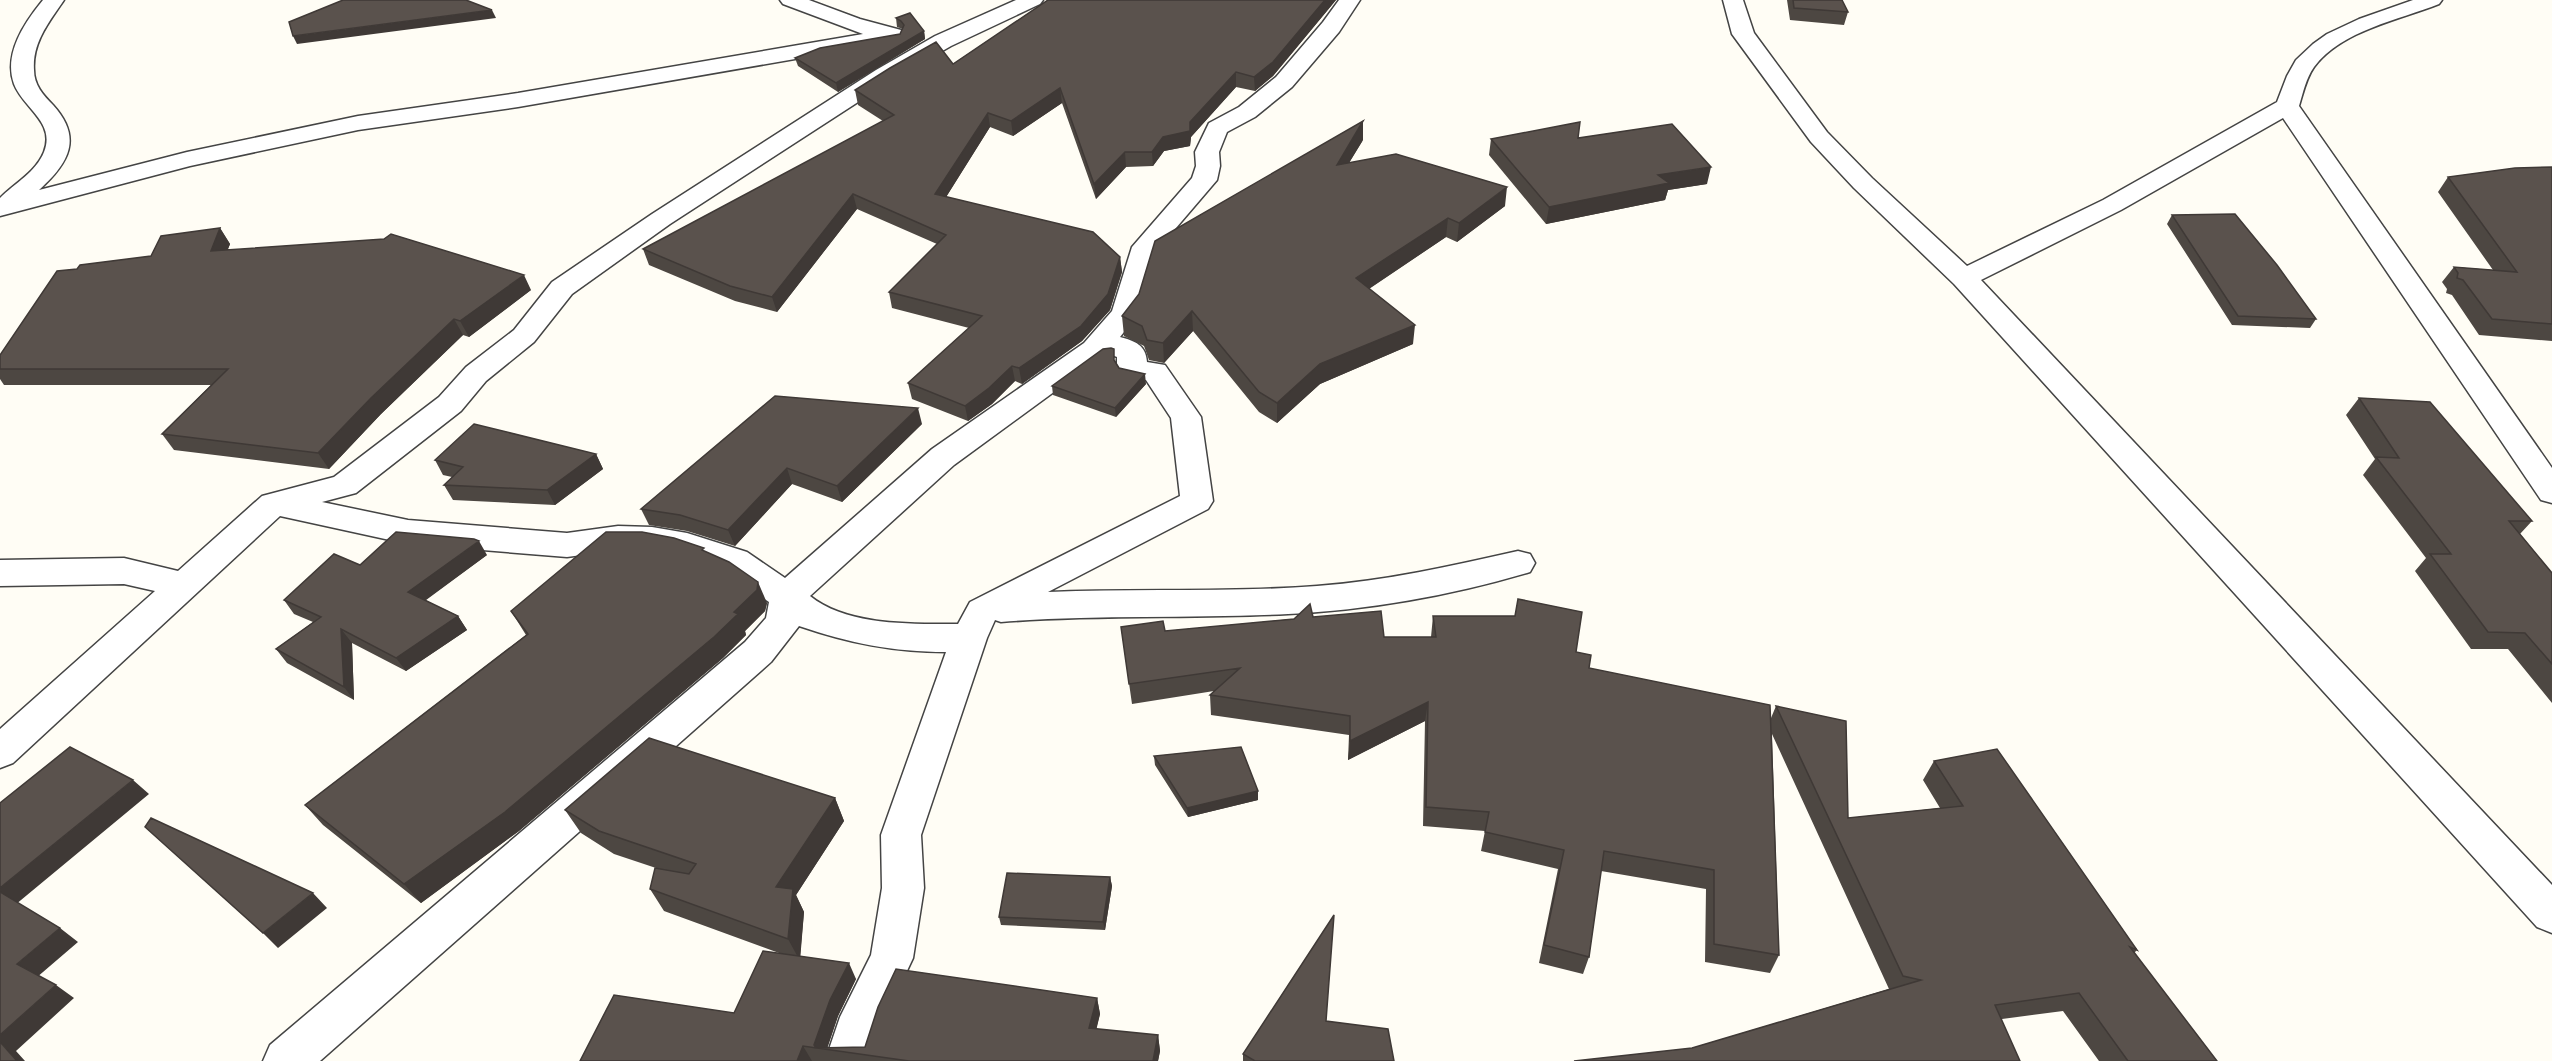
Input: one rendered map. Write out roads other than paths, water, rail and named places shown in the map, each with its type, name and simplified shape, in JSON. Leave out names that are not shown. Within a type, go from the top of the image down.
[{"type":"street","points":[[2,208],[38,178],[47,167],[59,144],[57,125],[30,94],[25,82],[22,60],[25,46],[54,0]]},
{"type":"street","points":[[790,0],[852,24],[892,35],[943,41]]},
{"type":"street","points":[[0,752],[273,504],[345,485],[450,404],[476,374],[524,336],[562,288],[661,219],[790,135],[943,41],[1033,0]]},
{"type":"street","points":[[286,1061],[758,652],[783,622],[787,597],[943,457],[1094,349],[1125,314],[1145,247],[1199,188],[1207,173],[1207,152],[1217,128],[1247,112],[1284,82],[1331,27],[1350,0]]},
{"type":"street","points":[[1733,0],[1743,34],[1819,136],[1863,183],[1964,278],[2279,616],[2552,914]]},
{"type":"street","points":[[1964,278],[2112,205],[2287,106],[2308,60],[2331,42],[2349,31],[2432,0]]},
{"type":"street","points":[[2,208],[176,162],[358,123],[518,100],[892,35]]},
{"type":"street","points":[[2287,106],[2552,492]]},
{"type":"street","points":[[848,1061],[862,1017],[892,958],[903,888],[901,836],[975,625],[1197,501],[1186,417],[1155,372],[1132,369],[1132,352],[1115,345],[1094,349]]},
{"type":"street","points":[[273,504],[408,532],[567,545],[618,538],[652,539],[687,545],[735,561],[810,616],[845,628],[905,638],[975,625],[1047,604],[1288,601],[1348,596],[1428,584],[1518,563]]},
{"type":"street","points":[[0,573],[124,571],[184,585]]}]
